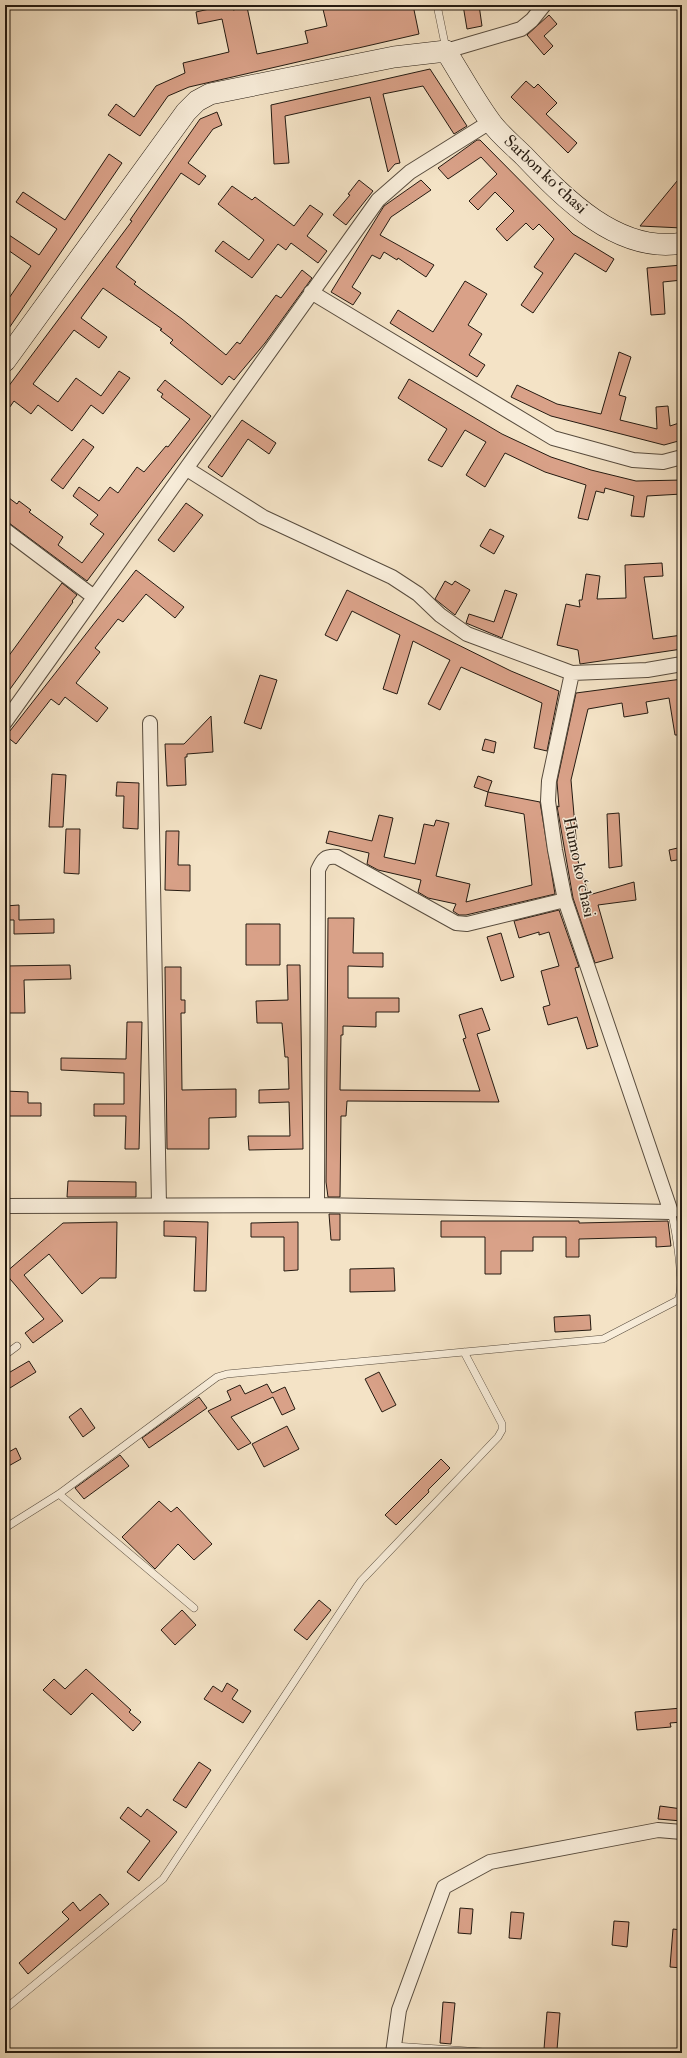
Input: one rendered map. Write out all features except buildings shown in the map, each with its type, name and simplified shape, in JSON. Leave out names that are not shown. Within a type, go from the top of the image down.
[{"type":"street","points":[[5,361],[186,112],[197,101],[210,94],[394,57],[446,52],[521,29],[532,20],[544,5]]},
{"type":"street","name":"Sarbon koʻchasi","points":[[446,52],[490,122],[547,180],[575,204],[617,233],[632,239],[668,245],[682,242]]},
{"type":"street","points":[[5,722],[157,508],[187,470],[311,292],[378,200],[410,172],[490,122]]},
{"type":"street","points":[[311,292],[553,438],[633,460],[663,462],[682,457]]},
{"type":"street","points":[[187,470],[263,518],[392,577],[418,594],[440,615],[467,634],[572,674],[647,670],[682,664]]},
{"type":"street","points":[[5,530],[94,597]]},
{"type":"street","name":"Humo koʻchasi","points":[[572,674],[549,781],[548,802],[564,900],[677,1213]]},
{"type":"street","points":[[150,723],[159,1204]]},
{"type":"street","points":[[317,1205],[318,870],[322,860],[328,856],[338,857],[456,923],[467,924],[564,900]]},
{"type":"street","points":[[5,1206],[159,1204],[317,1205],[677,1213]]},
{"type":"street","points":[[394,2049],[399,2010],[444,1887],[490,1862],[658,1830],[682,1832]]},
{"type":"lane","points":[[437,5],[446,52]]},
{"type":"lane","points":[[5,1528],[59,1494],[217,1377],[227,1374],[603,1339],[678,1300],[681,1288],[676,1229],[677,1213]]},
{"type":"lane","points":[[5,1355],[17,1346]]},
{"type":"lane","points":[[5,2009],[163,1879],[361,1581],[498,1436],[502,1430],[502,1424],[464,1352]]},
{"type":"lane","points":[[59,1494],[194,1608]]},
{"type":"lane","points":[[394,2049],[497,2053]]}]
